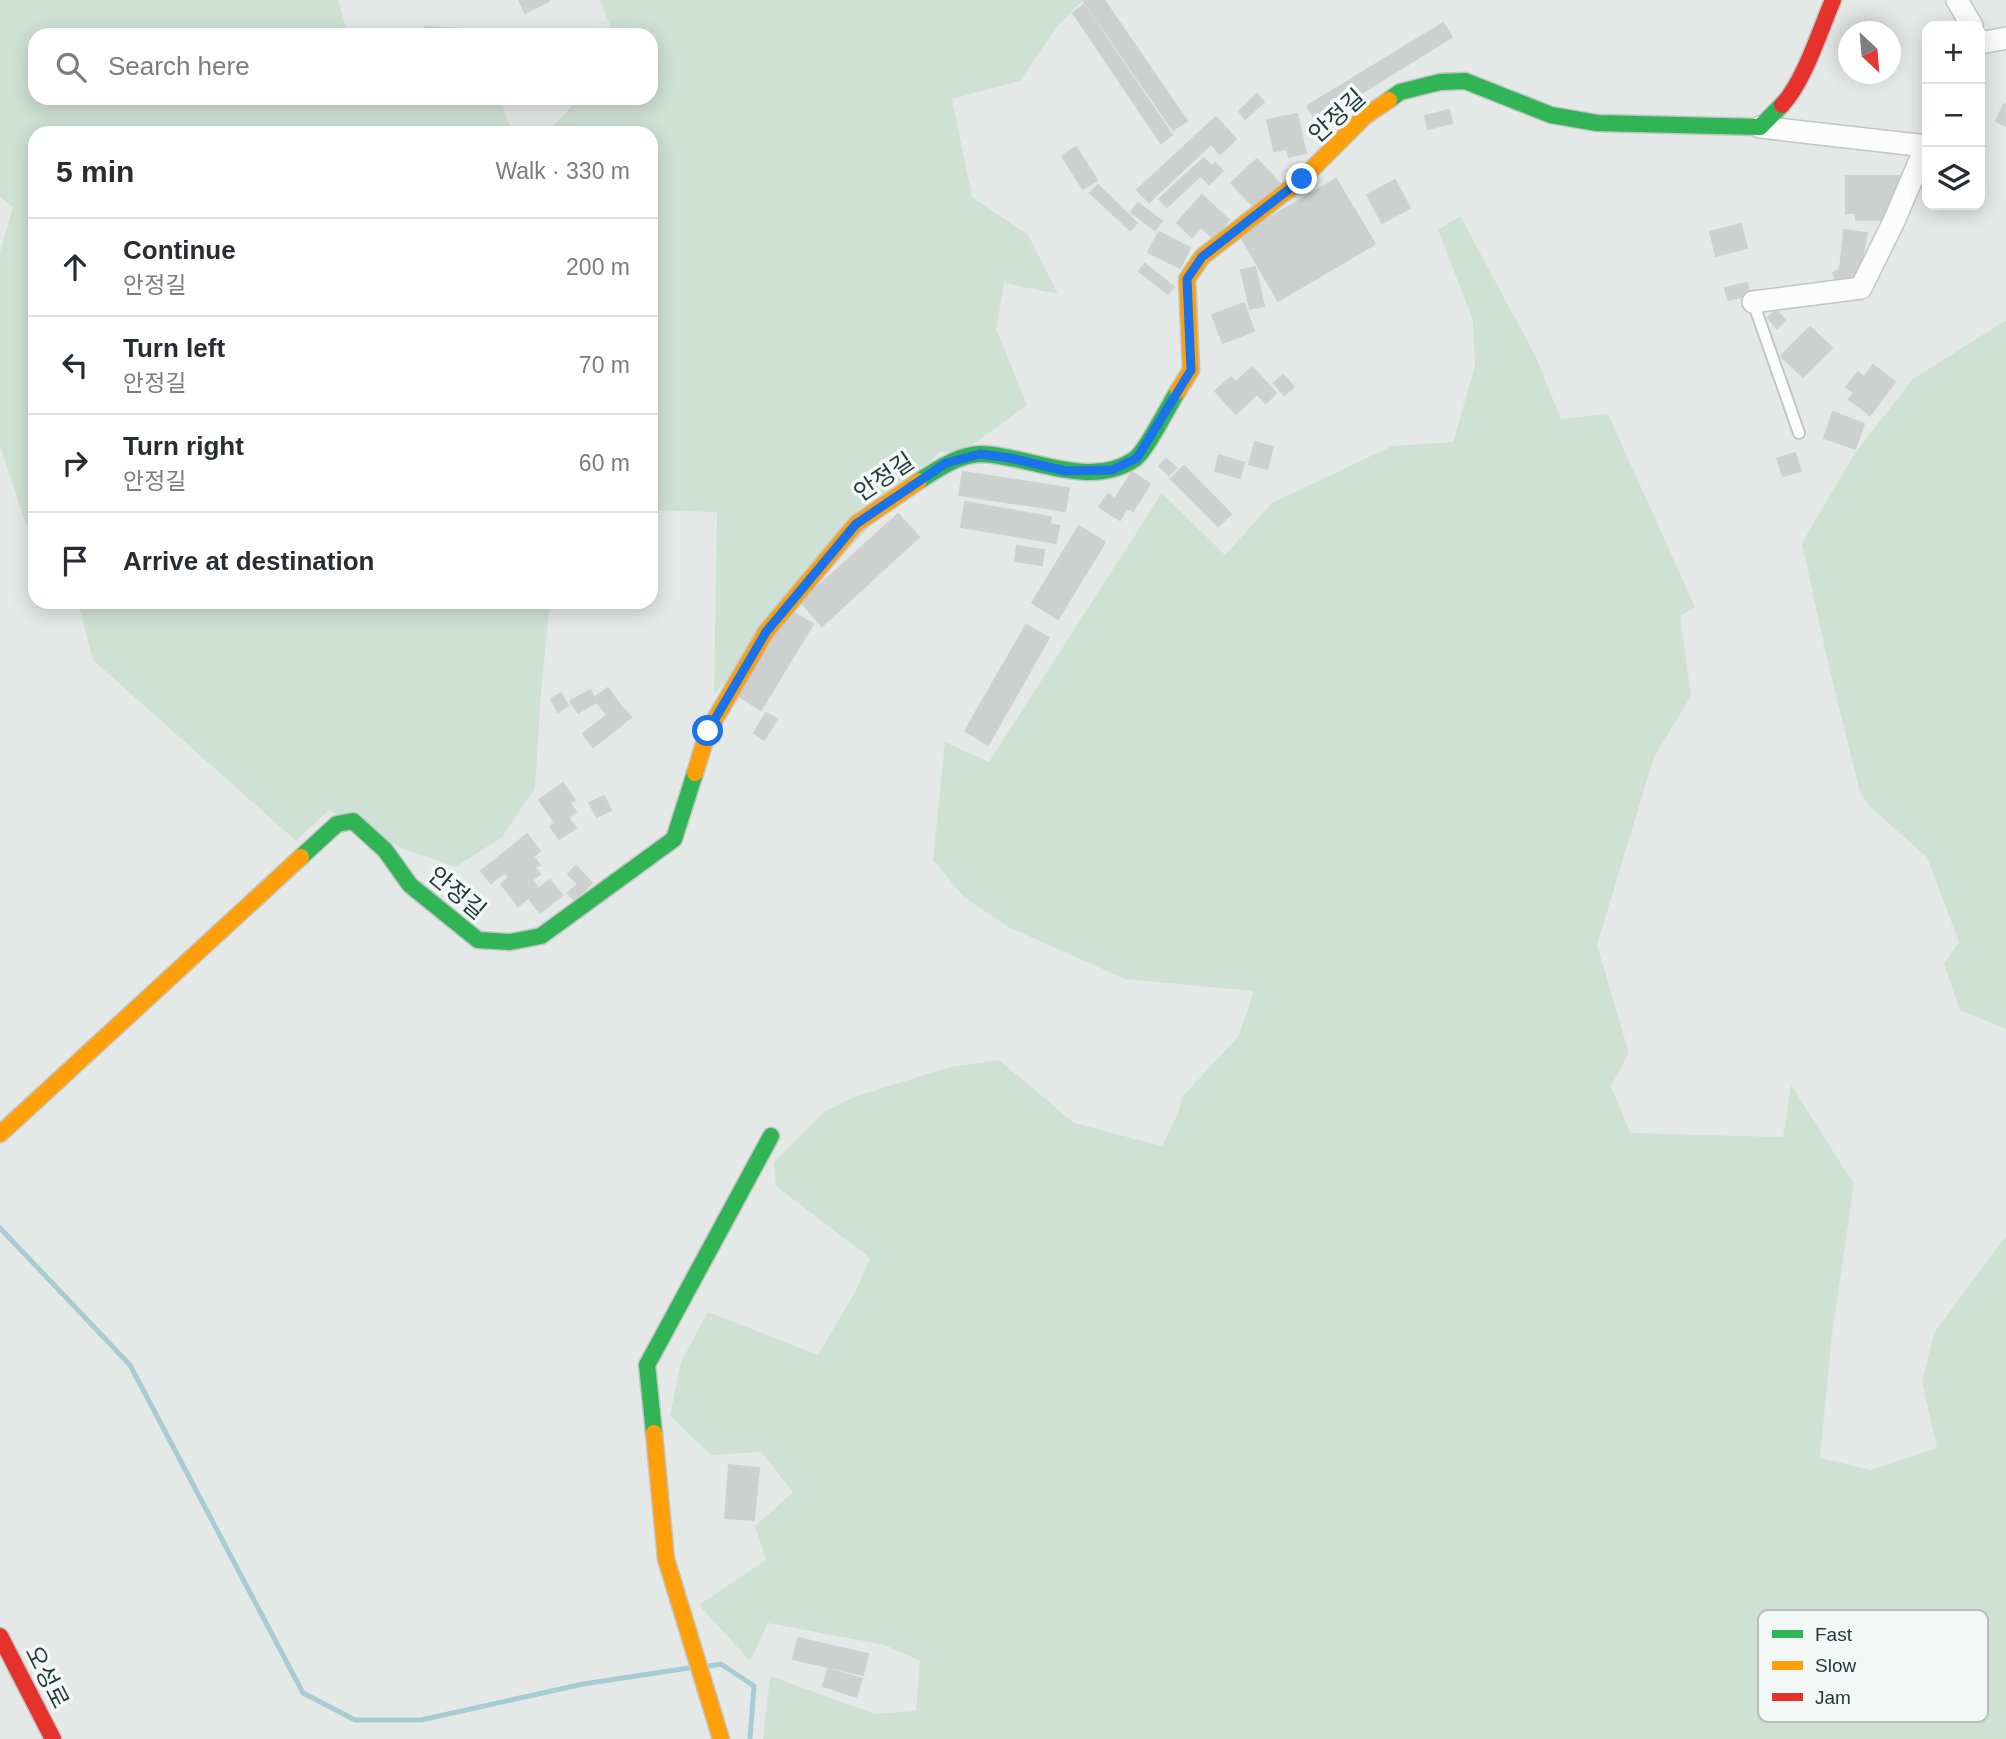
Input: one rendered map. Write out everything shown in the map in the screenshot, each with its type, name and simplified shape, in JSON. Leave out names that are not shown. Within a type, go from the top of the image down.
[{"type":"street","points":[[1760,127],[1788,98],[1833,0]]},
{"type":"street","points":[[1957,0],[1968,21]]},
{"type":"street","points":[[1985,39],[2006,38]]},
{"type":"street","name":"안정길","points":[[0,1134],[337,824],[353,821],[385,850],[410,885],[478,940],[510,942],[541,936],[674,839],[708,731],[766,632],[856,524],[946,463],[980,454],[1066,471],[1112,470],[1137,458],[1191,370],[1187,279],[1202,257],[1302,179],[1364,117],[1401,92],[1440,82],[1465,81],[1551,115],[1597,123],[1760,127]]},
{"type":"street","points":[[1760,127],[1922,144]]},
{"type":"street","points":[[1753,302],[1861,288],[1926,147]]},
{"type":"street","points":[[722,1739],[666,1559],[647,1364],[771,1136]]},
{"type":"street","name":"오성로","points":[[0,1636],[53,1739]]},
{"type":"lane","points":[[1753,302],[1799,433]]},
{"type":"green space","points":[[0,0],[338,0],[346,28],[28,28],[28,105],[502,105],[510,126],[28,126],[28,527],[0,446],[0,252],[13,207],[0,197]]},
{"type":"green space","points":[[600,0],[1083,0],[1058,25],[1020,81],[952,99],[972,197],[1028,235],[1058,294],[1004,283],[996,329],[1027,405],[964,451],[939,452],[714,694],[717,512],[658,510],[658,126],[553,126],[573,105],[658,105],[658,28],[611,28]]},
{"type":"green space","points":[[1460,216],[1536,357],[1561,419],[1608,414],[1695,607],[1680,616],[1691,696],[1654,757],[1597,945],[1629,1053],[1611,1086],[1630,1133],[1783,1137],[1791,1085],[1854,1184],[1832,1334],[1820,1458],[1871,1470],[1937,1448],[1922,1382],[1934,1333],[2006,1236],[2006,1739],[763,1739],[770,1676],[875,1714],[916,1711],[920,1661],[885,1645],[768,1623],[750,1661],[699,1605],[766,1560],[755,1526],[793,1492],[761,1452],[711,1455],[670,1416],[681,1362],[708,1312],[818,1355],[855,1292],[870,1258],[776,1186],[774,1162],[824,1112],[854,1097],[950,1067],[999,1060],[1074,1123],[1162,1146],[1178,1113],[1182,1097],[1238,1037],[1254,991],[1125,979],[1008,927],[964,897],[933,860],[945,742],[989,762],[1162,493],[1225,555],[1272,503],[1392,446],[1453,442],[1475,366],[1473,320],[1438,230]]},
{"type":"green space","points":[[2006,320],[2006,1029],[1960,1010],[1944,964],[1959,942],[1927,857],[1869,806],[1860,792],[1802,543],[1855,453],[1913,379]]},
{"type":"green space","points":[[80,609],[549,609],[535,788],[502,837],[456,867],[401,848],[329,810],[296,841],[93,660]]},
{"type":"building","points":[[519,0],[549,0],[549,1],[525,13]]},
{"type":"building","points":[[1083,0],[1104,0],[1187,121],[1173,130]]},
{"type":"building","points":[[1084,5],[1172,135],[1161,143],[1073,13]]},
{"type":"building","points":[[1443,23],[1452,37],[1316,121],[1307,106]]},
{"type":"building","points":[[1257,94],[1264,102],[1245,119],[1239,111]]},
{"type":"building","points":[[2004,104],[2006,105],[2006,126],[1996,121]]},
{"type":"building","points":[[1449,110],[1452,123],[1428,129],[1425,116]]},
{"type":"building","points":[[1297,114],[1306,153],[1289,157],[1287,149],[1274,151],[1267,120]]},
{"type":"building","points":[[1216,117],[1236,139],[1220,154],[1211,144],[1149,202],[1137,190]]},
{"type":"building","points":[[1076,147],[1097,180],[1083,189],[1062,156]]},
{"type":"building","points":[[1204,158],[1211,166],[1167,207],[1159,199]]},
{"type":"building","points":[[1257,159],[1282,186],[1257,210],[1231,183]]},
{"type":"building","points":[[1215,163],[1223,171],[1209,184],[1202,177]]},
{"type":"building","points":[[1846,176],[1900,176],[1900,205],[1887,205],[1887,220],[1856,220],[1856,213],[1846,213]]},
{"type":"building","points":[[1336,179],[1375,244],[1278,301],[1240,235]]},
{"type":"building","points":[[1395,180],[1410,208],[1382,223],[1367,195]]},
{"type":"building","points":[[1098,185],[1137,223],[1130,230],[1090,193]]},
{"type":"building","points":[[1202,195],[1229,220],[1213,238],[1201,227],[1192,237],[1177,223]]},
{"type":"building","points":[[1138,203],[1162,221],[1155,230],[1131,212]]},
{"type":"building","points":[[1741,224],[1747,248],[1716,256],[1710,232]]},
{"type":"building","points":[[1844,230],[1867,233],[1858,278],[1838,284],[1833,273],[1840,269]]},
{"type":"building","points":[[1159,232],[1190,248],[1180,268],[1148,252]]},
{"type":"building","points":[[1145,264],[1174,287],[1168,294],[1139,271]]},
{"type":"building","points":[[1255,267],[1264,306],[1250,309],[1241,270]]},
{"type":"building","points":[[1747,283],[1750,295],[1728,300],[1725,288]]},
{"type":"building","points":[[1244,303],[1254,331],[1223,343],[1212,315]]},
{"type":"building","points":[[1776,310],[1785,320],[1777,328],[1768,318]]},
{"type":"building","points":[[1810,327],[1832,348],[1803,377],[1781,356]]},
{"type":"building","points":[[1873,365],[1895,382],[1870,415],[1849,399],[1854,393],[1846,387],[1858,372],[1864,377]]},
{"type":"building","points":[[1252,367],[1276,393],[1266,403],[1257,394],[1236,414],[1215,391],[1231,377],[1236,382]]},
{"type":"building","points":[[1283,375],[1294,387],[1284,395],[1274,383]]},
{"type":"building","points":[[1833,412],[1864,424],[1855,449],[1824,438]]},
{"type":"building","points":[[1255,442],[1273,447],[1267,469],[1249,464]]},
{"type":"building","points":[[1795,453],[1801,471],[1783,476],[1777,459]]},
{"type":"building","points":[[1219,455],[1244,463],[1240,478],[1215,471]]},
{"type":"building","points":[[1166,459],[1176,468],[1169,475],[1159,466]]},
{"type":"building","points":[[1184,466],[1231,514],[1218,526],[1171,479]]},
{"type":"building","points":[[963,472],[1069,488],[1065,511],[959,495]]},
{"type":"building","points":[[1132,472],[1150,484],[1133,511],[1127,508],[1120,520],[1099,507],[1108,494],[1115,499]]},
{"type":"building","points":[[965,502],[1051,517],[1050,524],[1059,526],[1056,543],[961,527]]},
{"type":"building","points":[[898,514],[919,537],[822,626],[801,602]]},
{"type":"building","points":[[1079,526],[1105,542],[1058,619],[1032,603]]},
{"type":"building","points":[[1017,546],[1044,550],[1042,565],[1015,561]]},
{"type":"building","points":[[791,611],[813,624],[761,710],[739,696]]},
{"type":"building","points":[[1026,625],[1049,638],[988,745],[965,731]]},
{"type":"building","points":[[608,688],[620,705],[607,715],[594,698]]},
{"type":"building","points":[[590,690],[597,702],[578,713],[570,701]]},
{"type":"building","points":[[561,693],[568,706],[558,712],[551,699]]},
{"type":"building","points":[[620,705],[631,717],[618,728],[607,715]]},
{"type":"building","points":[[766,713],[777,719],[764,740],[754,733]]},
{"type":"building","points":[[607,715],[618,728],[593,747],[583,734]]},
{"type":"building","points":[[563,783],[575,800],[570,803],[576,812],[568,817],[576,828],[559,839],[550,826],[555,823],[539,800]]},
{"type":"building","points":[[604,796],[611,810],[597,817],[589,803]]},
{"type":"building","points":[[527,834],[540,851],[525,863],[519,855],[514,858],[508,850]]},
{"type":"building","points":[[508,850],[514,858],[519,855],[525,863],[533,856],[540,865],[534,867],[540,874],[532,880],[539,889],[518,906],[501,884],[509,878],[495,860]]},
{"type":"building","points":[[495,860],[505,872],[491,883],[481,871]]},
{"type":"building","points":[[576,866],[592,883],[574,900],[568,893],[578,884],[568,874]]},
{"type":"building","points":[[550,880],[562,895],[540,913],[528,897]]},
{"type":"building","points":[[729,1465],[759,1468],[754,1520],[725,1518]]},
{"type":"building","points":[[798,1638],[868,1654],[863,1675],[793,1659]]},
{"type":"building","points":[[828,1669],[862,1679],[856,1697],[823,1686]]},
{"type":"waterway","points":[[0,1228],[130,1365],[303,1693],[355,1720],[421,1720],[583,1684],[689,1668]]},
{"type":"waterway","points":[[709,1666],[721,1664],[754,1686],[750,1739]]},
{"type":"traffic: fast","points":[[1389,100],[1400,92],[1440,82],[1465,81],[1551,115],[1597,123],[1760,127],[1782,105]]},
{"type":"traffic: fast","points":[[919,481],[957,459],[982,454],[1080,472],[1118,468],[1140,454],[1178,391]]},
{"type":"traffic: fast","points":[[301,857],[337,824],[353,821],[385,850],[410,885],[478,940],[510,942],[541,936],[674,839],[695,773]]},
{"type":"traffic: fast","points":[[654,1433],[647,1365],[771,1136]]},
{"type":"traffic: slow","points":[[1178,391],[1191,370],[1187,279],[1202,257],[1302,179],[1364,117],[1389,100]]},
{"type":"traffic: slow","points":[[695,773],[708,731],[766,632],[856,524],[919,481]]},
{"type":"traffic: slow","points":[[0,1134],[301,857]]},
{"type":"traffic: slow","points":[[654,1433],[666,1559],[721,1739]]},
{"type":"traffic: jam","points":[[1782,105],[1804,70],[1833,0]]},
{"type":"traffic: jam","points":[[0,1636],[53,1739]]},
{"type":"route","points":[[708,731],[766,632],[856,524],[946,463],[980,454],[1066,471],[1112,470],[1137,458],[1191,370],[1187,279],[1202,257],[1302,179]]}]
